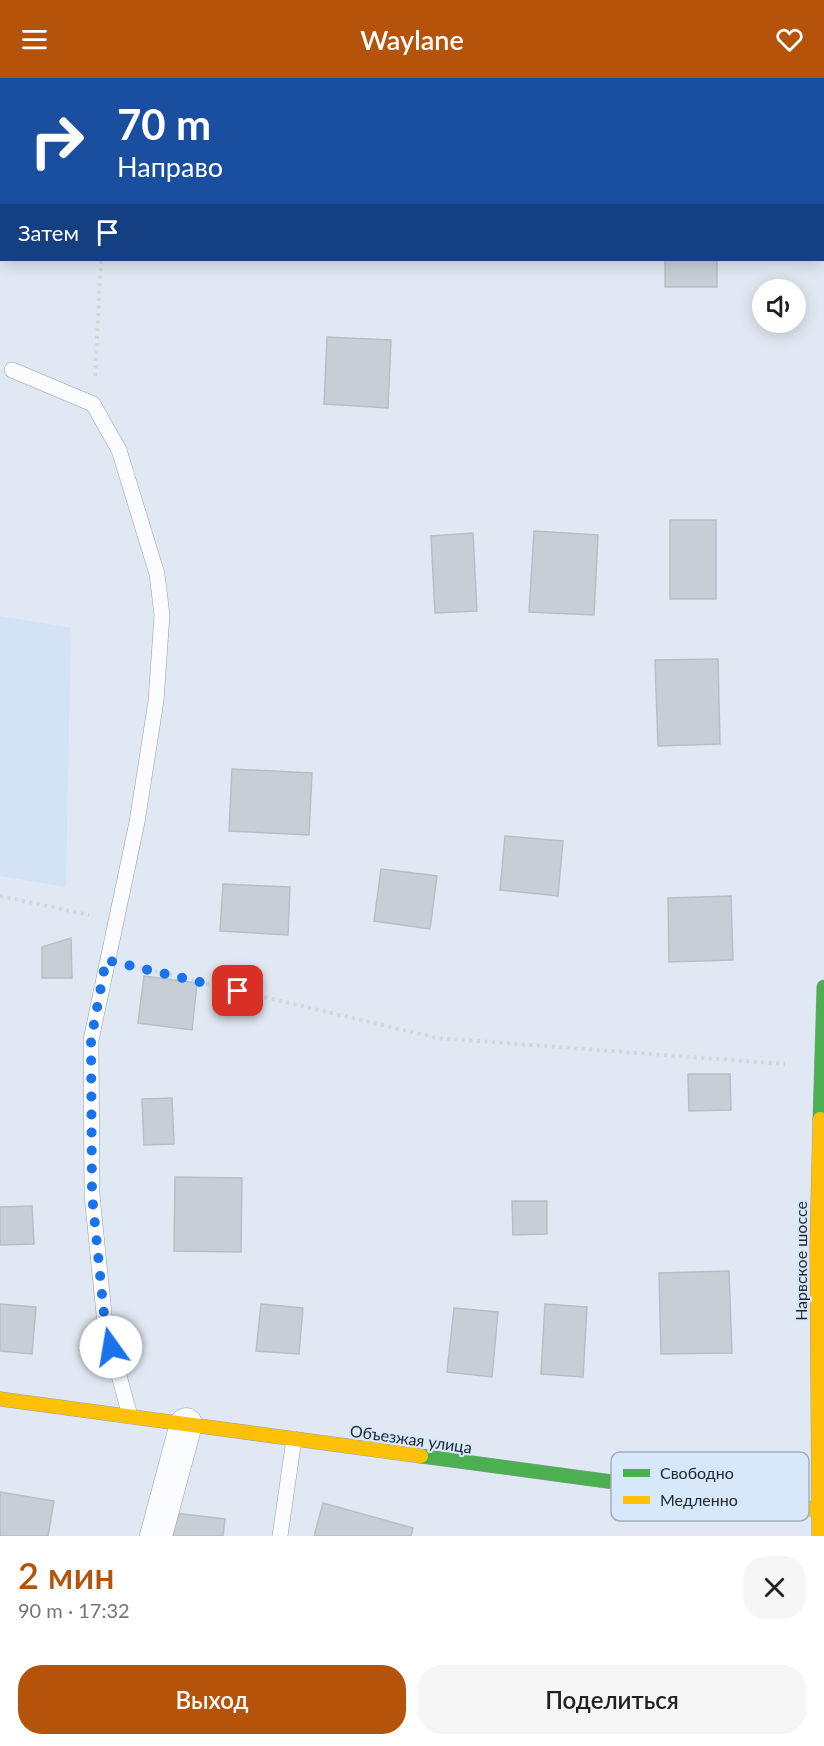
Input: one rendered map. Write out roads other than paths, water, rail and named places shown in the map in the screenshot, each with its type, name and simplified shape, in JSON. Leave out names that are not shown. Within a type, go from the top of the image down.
[{"type":"street","name":"Нарвское шоссе","points":[[819,1536],[824,987]]},
{"type":"street","name":"Объезжая улица","points":[[0,1399],[611,1482]]},
{"type":"street","points":[[156,1536],[186,1424]]},
{"type":"street","name":"Объезжая улица","points":[[809,1509],[819,1510]]},
{"type":"lane","points":[[12,370],[93,404],[118,450],[157,574],[162,615],[156,701],[137,822],[106,960],[91,1040],[92,1195],[105,1324],[130,1416]]},
{"type":"lane","points":[[279,1536],[294,1439]]}]
